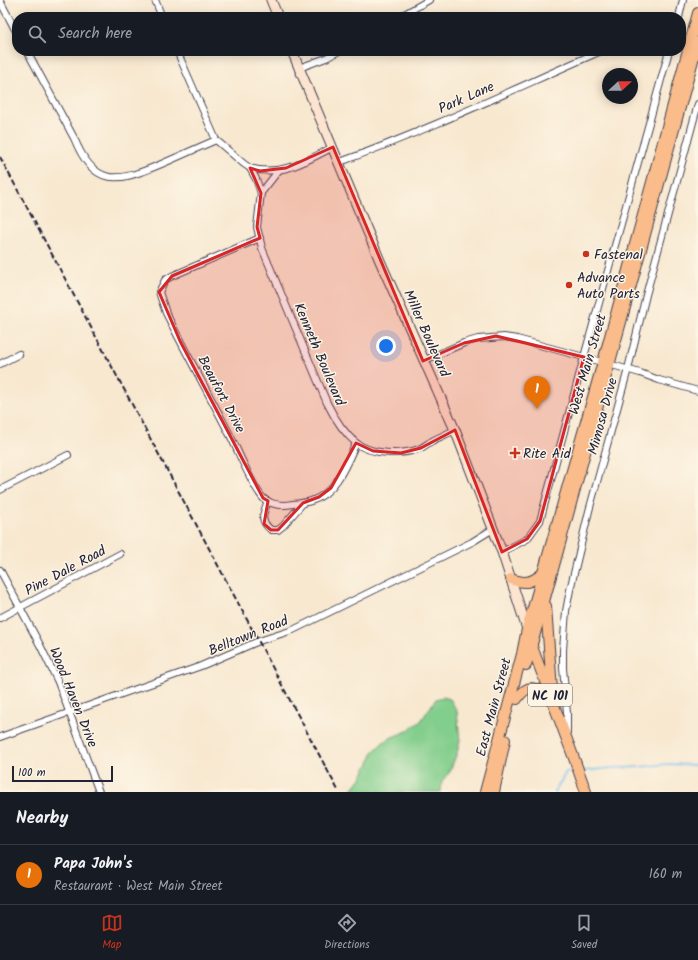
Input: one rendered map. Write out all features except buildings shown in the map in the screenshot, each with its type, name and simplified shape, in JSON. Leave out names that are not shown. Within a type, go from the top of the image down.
[{"type":"main road","name":"West Main Street","points":[[531,644],[545,598],[698,14]]},
{"type":"main road","name":"West Main Street","points":[[527,629],[542,574],[606,363],[698,42]]},
{"type":"main road","points":[[512,579],[527,582],[535,580],[542,574]]},
{"type":"main road","points":[[545,598],[553,704]]},
{"type":"main road","name":"NC 101","points":[[527,629],[531,644],[586,792]]},
{"type":"main road","name":"East Main Street","points":[[485,792],[527,629]]},
{"type":"main road","name":"East Main Street","points":[[494,792],[507,734],[531,644]]},
{"type":"main road","points":[[517,699],[526,689],[534,688],[542,691],[553,704]]},
{"type":"street","points":[[155,0],[160,12]]},
{"type":"street","points":[[271,0],[276,12]]},
{"type":"street","points":[[408,12],[429,0]]},
{"type":"street","points":[[680,12],[683,0]]},
{"type":"street","points":[[0,1],[12,24]]},
{"type":"street","points":[[30,56],[78,148],[89,165],[104,176],[112,178],[130,176],[193,151],[216,140]]},
{"type":"street","name":"Kenneth Boulevard","points":[[179,56],[216,140],[250,168],[256,179],[261,193],[257,227],[268,264],[333,416],[356,443],[373,451],[401,453],[420,448],[455,430]]},
{"type":"street","name":"Miller Boulevard","points":[[294,56],[423,361],[455,430],[512,579],[527,629]]},
{"type":"street","points":[[299,68],[330,56]]},
{"type":"street","name":"Park Lane","points":[[340,162],[368,152],[465,111],[590,56]]},
{"type":"street","points":[[502,552],[527,539],[540,521],[668,56]]},
{"type":"street","name":"Mimosa Drive","points":[[566,738],[567,713],[563,650],[566,611],[570,590],[602,461],[628,369],[661,235],[698,104]]},
{"type":"street","points":[[250,168],[260,171],[279,170],[294,166],[333,147]]},
{"type":"street","points":[[261,193],[279,170]]},
{"type":"street","name":"Beaufort Drive","points":[[260,238],[172,276],[165,280],[159,292],[166,313],[258,493],[268,502]]},
{"type":"street","points":[[423,361],[478,338],[496,336],[517,339],[584,357],[698,391]]},
{"type":"street","points":[[0,364],[19,354]]},
{"type":"street","points":[[303,503],[278,530],[271,530],[264,524],[263,519],[268,502],[284,505],[303,503],[319,497],[331,488],[343,470],[356,443]]},
{"type":"street","points":[[0,490],[68,455]]},
{"type":"street","name":"Belltown Road","points":[[0,738],[201,666],[259,641],[293,630],[472,542],[493,529]]},
{"type":"street","name":"Pine Dale Road","points":[[0,618],[120,554]]},
{"type":"street","name":"Wood Haven Drive","points":[[0,570],[52,669],[99,792]]},
{"type":"highlighted area","points":[[333,147],[423,361],[464,343],[496,336],[584,357],[540,521],[527,539],[502,552],[455,430],[421,448],[401,453],[373,451],[356,443],[331,488],[319,497],[303,503],[278,530],[271,530],[264,524],[268,501],[263,498],[180,341],[159,292],[172,276],[260,238],[257,227],[261,193],[250,168],[260,171],[286,168]]},
{"type":"green space","points":[[443,697],[450,699],[457,711],[460,740],[457,753],[449,773],[442,781],[441,792],[350,792],[361,778],[372,757],[372,753],[382,743],[405,732],[420,722],[436,699]]},
{"type":"waterway","points":[[583,771],[667,764],[698,765]]},
{"type":"waterway","points":[[555,792],[566,772],[574,771]]},
{"type":"railway","points":[[0,157],[339,792]]},
{"type":"place","name":"Fastenal","points":[[586,254]]},
{"type":"place","name":"Advance Auto Parts","points":[[569,285]]},
{"type":"place","name":"Papa John's","points":[[537,409]]},
{"type":"place","name":"Rite Aid","points":[[515,453]]}]
